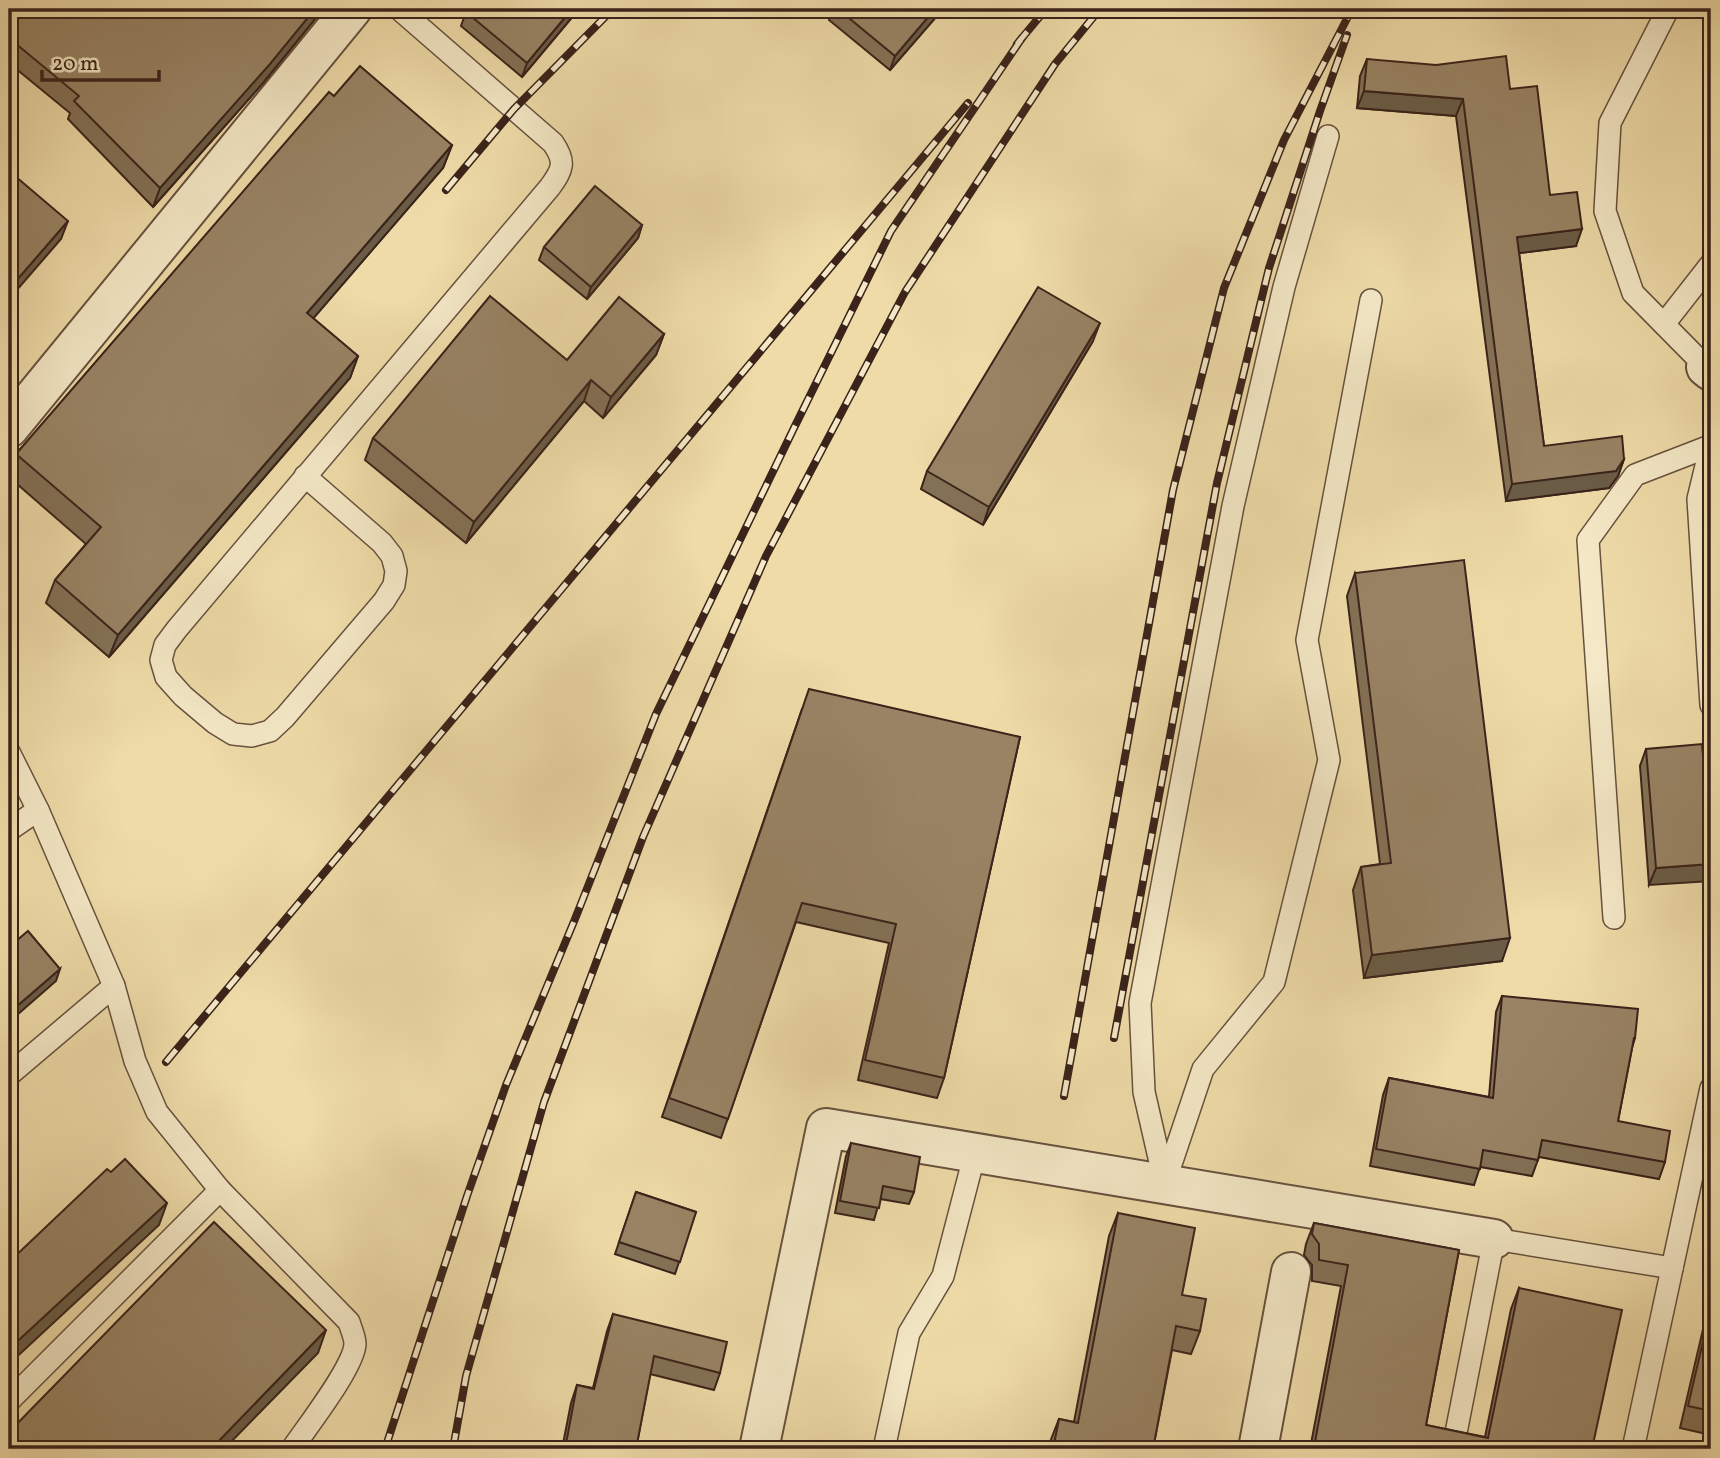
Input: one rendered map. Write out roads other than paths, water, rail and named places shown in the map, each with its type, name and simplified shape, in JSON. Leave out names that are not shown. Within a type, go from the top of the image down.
[{"type":"street","points":[[9,428],[352,9]]},
{"type":"street","points":[[759,1449],[826,1128],[1494,1239]]},
{"type":"street","points":[[1258,1449],[1291,1272]]},
{"type":"lane","points":[[305,476],[382,542],[392,556],[396,571],[394,585],[384,601],[270,732],[252,736],[233,734],[215,723],[183,696],[166,677],[161,660],[165,645],[305,476],[550,187],[562,166],[560,153],[553,143],[399,9]]},
{"type":"lane","points":[[1668,9],[1610,123],[1605,211],[1633,293],[1709,369]]},
{"type":"lane","points":[[1164,1184],[1144,1092],[1140,1003],[1233,506],[1284,287],[1328,136]]},
{"type":"lane","points":[[1664,324],[1711,264]]},
{"type":"lane","points":[[1164,1184],[1203,1069],[1274,982],[1329,760],[1307,640],[1371,300]]},
{"type":"lane","points":[[1711,445],[1698,499],[1711,705]]},
{"type":"lane","points":[[1614,918],[1588,540],[1635,475],[1711,445]]},
{"type":"lane","points":[[9,752],[38,810],[114,986],[135,1061],[157,1112],[220,1190],[349,1322],[355,1343],[351,1360],[292,1449]]},
{"type":"lane","points":[[9,830],[38,810]]},
{"type":"lane","points":[[9,1075],[114,986]]},
{"type":"lane","points":[[1633,1449],[1711,1088]]},
{"type":"lane","points":[[884,1449],[909,1333],[943,1276],[975,1153]]},
{"type":"lane","points":[[9,1401],[220,1190]]},
{"type":"lane","points":[[1455,1438],[1494,1239],[1672,1268]]},
{"type":"railway","points":[[446,190],[514,109],[613,9]]},
{"type":"railway","points":[[1017,44],[1046,9]]},
{"type":"railway","points":[[453,1449],[466,1376],[544,1102],[643,837],[766,556],[905,292],[1055,64],[1100,9]]},
{"type":"railway","points":[[1064,1096],[1173,490],[1224,288],[1284,140],[1352,9]]},
{"type":"railway","points":[[1114,1038],[1217,483],[1269,268],[1347,35]]},
{"type":"railway","points":[[385,1449],[506,1085],[656,714],[891,231],[1022,38]]},
{"type":"railway","points":[[166,1062],[968,103]]}]
